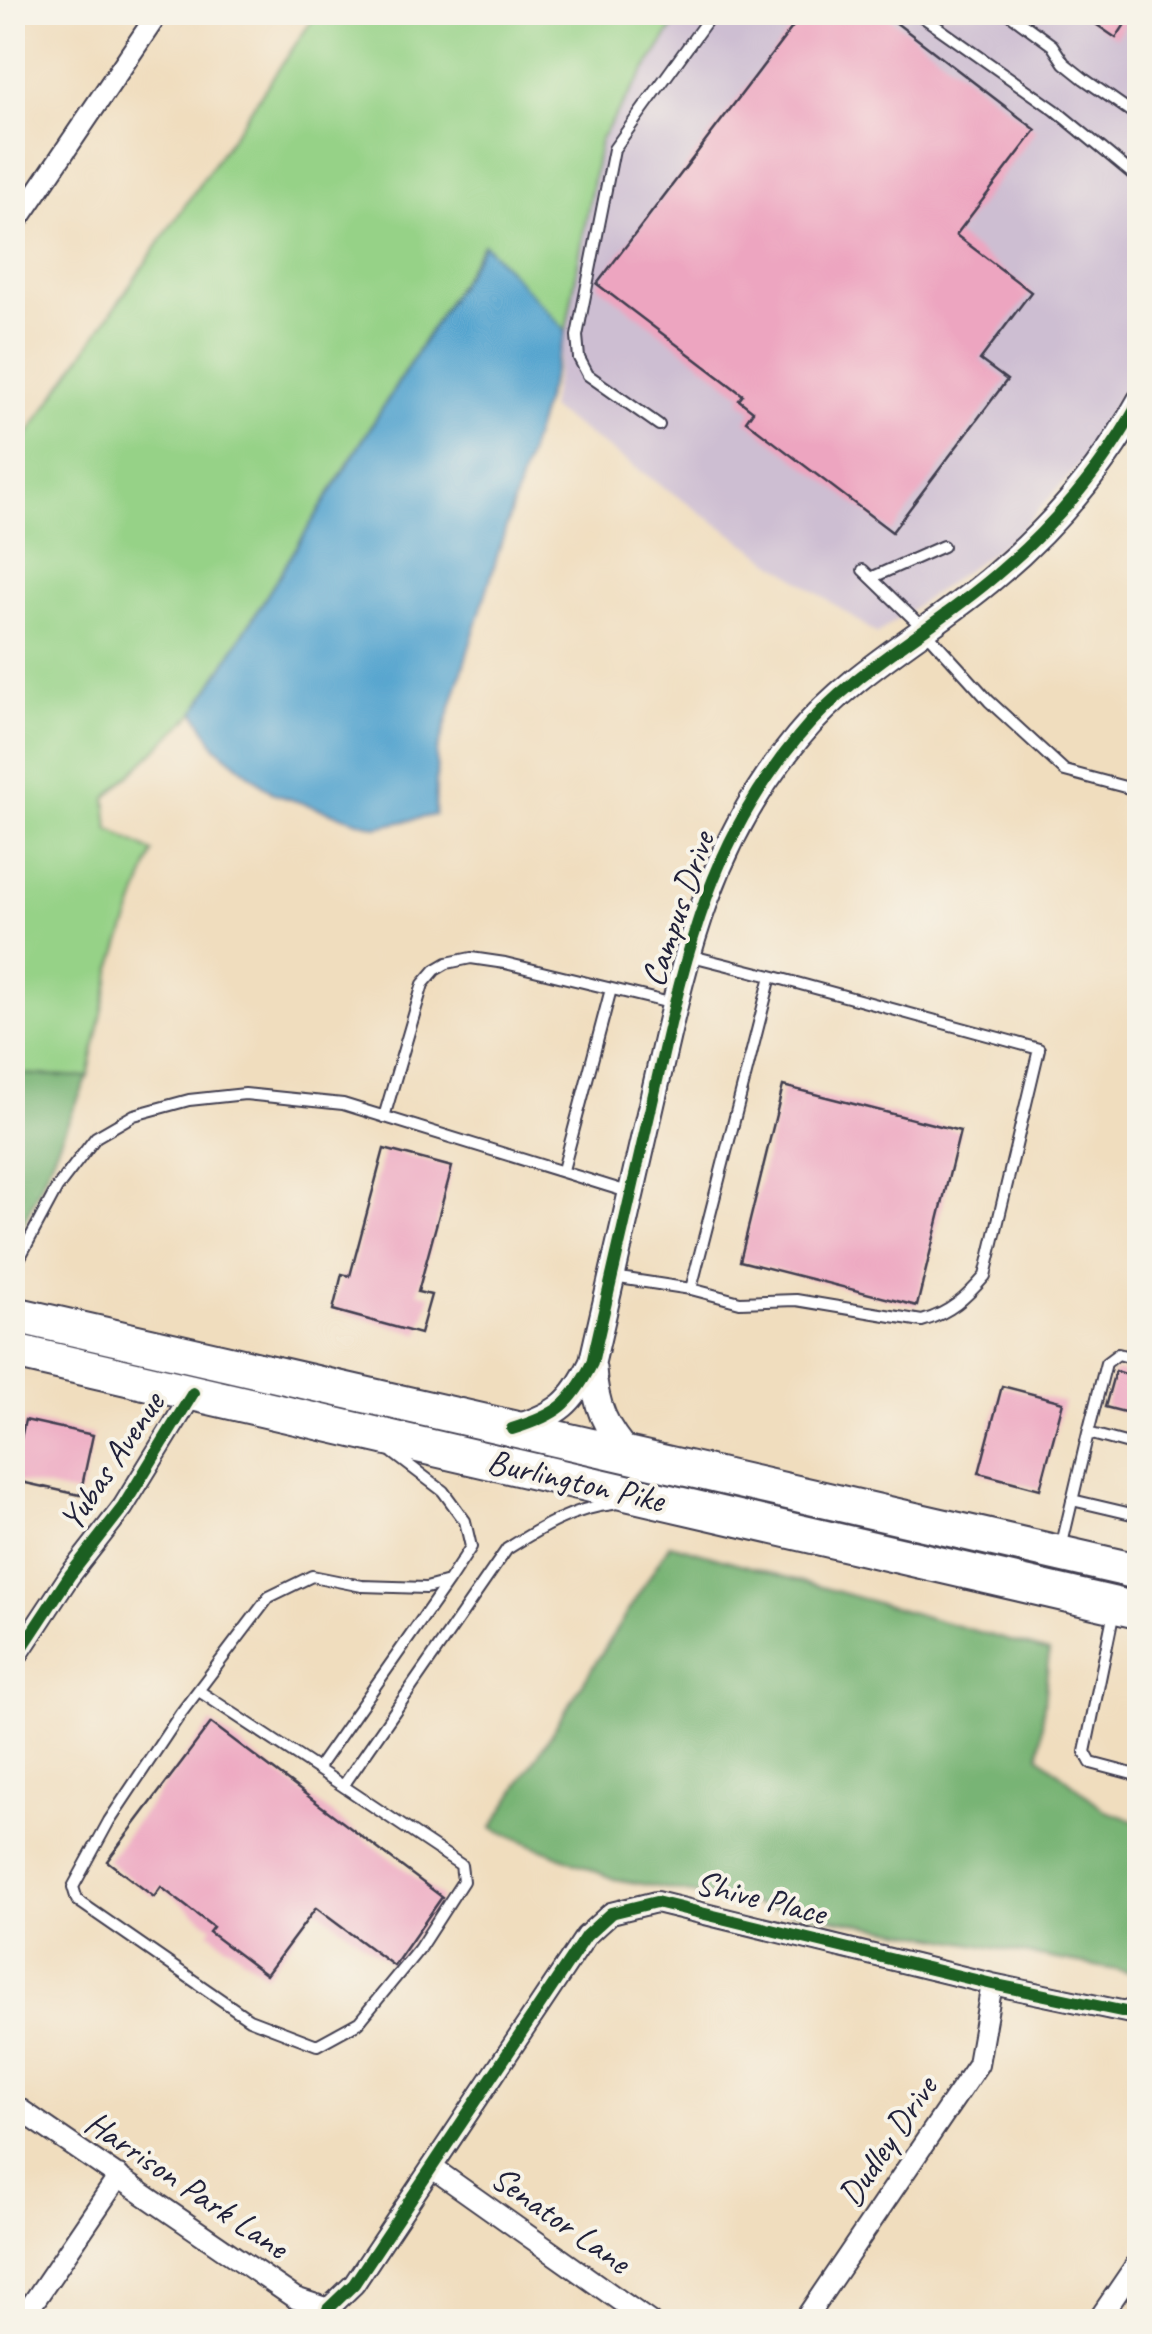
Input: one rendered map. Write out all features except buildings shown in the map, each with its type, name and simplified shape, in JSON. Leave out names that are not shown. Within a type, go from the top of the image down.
[{"type":"highway","name":"Burlington Pike","points":[[12,1314],[1140,1572]]},
{"type":"highway","name":"Burlington Pike","points":[[12,1351],[1127,1608]]},
{"type":"street","points":[[12,229],[159,12]]},
{"type":"street","name":"Campus Drive","points":[[512,1429],[562,1408],[578,1391],[592,1363],[686,955],[723,854],[762,785],[798,736],[831,702],[861,675],[997,574],[1053,522],[1111,450],[1140,401]]},
{"type":"street","name":"Campus Drive","points":[[592,1363],[594,1397],[602,1418],[630,1456]]},
{"type":"street","name":"Yubas Avenue","points":[[16,1649],[123,1506],[193,1392]]},
{"type":"street","name":"Shive Place","points":[[330,2315],[434,2169],[586,1936],[611,1914],[656,1902],[992,1984],[1140,2015]]},
{"type":"street","name":"Dudley Drive","points":[[803,2322],[978,2064],[992,1984]]},
{"type":"street","name":"Harrison Park Lane","points":[[12,2104],[295,2298],[330,2315]]},
{"type":"street","name":"Senator Lane","points":[[434,2169],[650,2322]]},
{"type":"street","points":[[20,2322],[119,2176]]},
{"type":"street","points":[[1096,2322],[1140,2259]]},
{"type":"lane","points":[[659,425],[588,375],[578,358],[577,336],[614,149],[713,12]]},
{"type":"lane","points":[[916,12],[1056,110],[1140,180]]},
{"type":"lane","points":[[1007,12],[1052,45],[1064,63],[1084,79],[1140,118]]},
{"type":"lane","points":[[943,546],[868,573],[988,701],[1065,771],[1140,791]]},
{"type":"lane","points":[[612,1276],[740,1302],[796,1300],[922,1321],[942,1315],[966,1298],[985,1276],[1039,1049],[686,955]]},
{"type":"lane","points":[[384,1117],[424,984],[435,970],[447,964],[471,958],[505,963],[675,1004]]},
{"type":"lane","points":[[691,1289],[771,976]]},
{"type":"lane","points":[[563,1170],[611,989]]},
{"type":"lane","points":[[12,1272],[57,1188],[96,1137],[134,1115],[188,1100],[246,1094],[342,1104],[632,1193]]},
{"type":"lane","points":[[1059,1554],[1106,1363],[1118,1354],[1140,1360]]},
{"type":"lane","points":[[317,1769],[470,1547],[466,1522],[443,1490],[402,1458],[344,1427]]},
{"type":"lane","points":[[1088,1433],[1140,1448]]},
{"type":"lane","points":[[343,1786],[507,1549],[592,1506],[664,1500]]},
{"type":"lane","points":[[1072,1500],[1140,1516]]},
{"type":"lane","points":[[199,1691],[461,1865],[463,1881],[419,1949],[359,2022],[317,2046],[249,2019],[77,1900],[73,1887],[110,1822],[199,1691],[269,1596],[312,1576],[362,1586],[426,1588],[448,1582]]},
{"type":"lane","points":[[1127,1608],[1085,1752],[1091,1763],[1140,1776]]},
{"type":"shaded area","points":[[643,13],[1139,13],[1139,360],[1085,459],[1018,533],[877,634],[549,408],[566,331],[484,244]]},
{"type":"green space","points":[[317,13],[682,13],[600,140],[566,331],[483,244],[195,712],[106,798],[109,829],[153,852],[112,968],[88,1077],[13,1074],[13,456]]},
{"type":"green space","points":[[12,1074],[88,1077],[13,1247]]},
{"type":"green space","points":[[670,1544],[1049,1652],[1039,1756],[1106,1811],[1139,1822],[1139,1974],[614,1879],[492,1828]]},
{"type":"water","points":[[484,244],[566,331],[437,753],[435,815],[377,827],[274,794],[216,747],[195,712]]},
{"type":"cycle path","points":[[512,1429],[541,1419],[561,1406],[577,1389],[592,1363],[688,953],[720,864],[741,821],[798,737],[843,691],[971,595],[1038,537],[1093,473],[1140,401]]},
{"type":"cycle path","points":[[12,1663],[70,1575],[123,1507],[193,1393]]},
{"type":"cycle path","points":[[328,2309],[354,2284],[586,1936],[611,1913],[656,1902],[992,1984],[1140,2015]]}]
